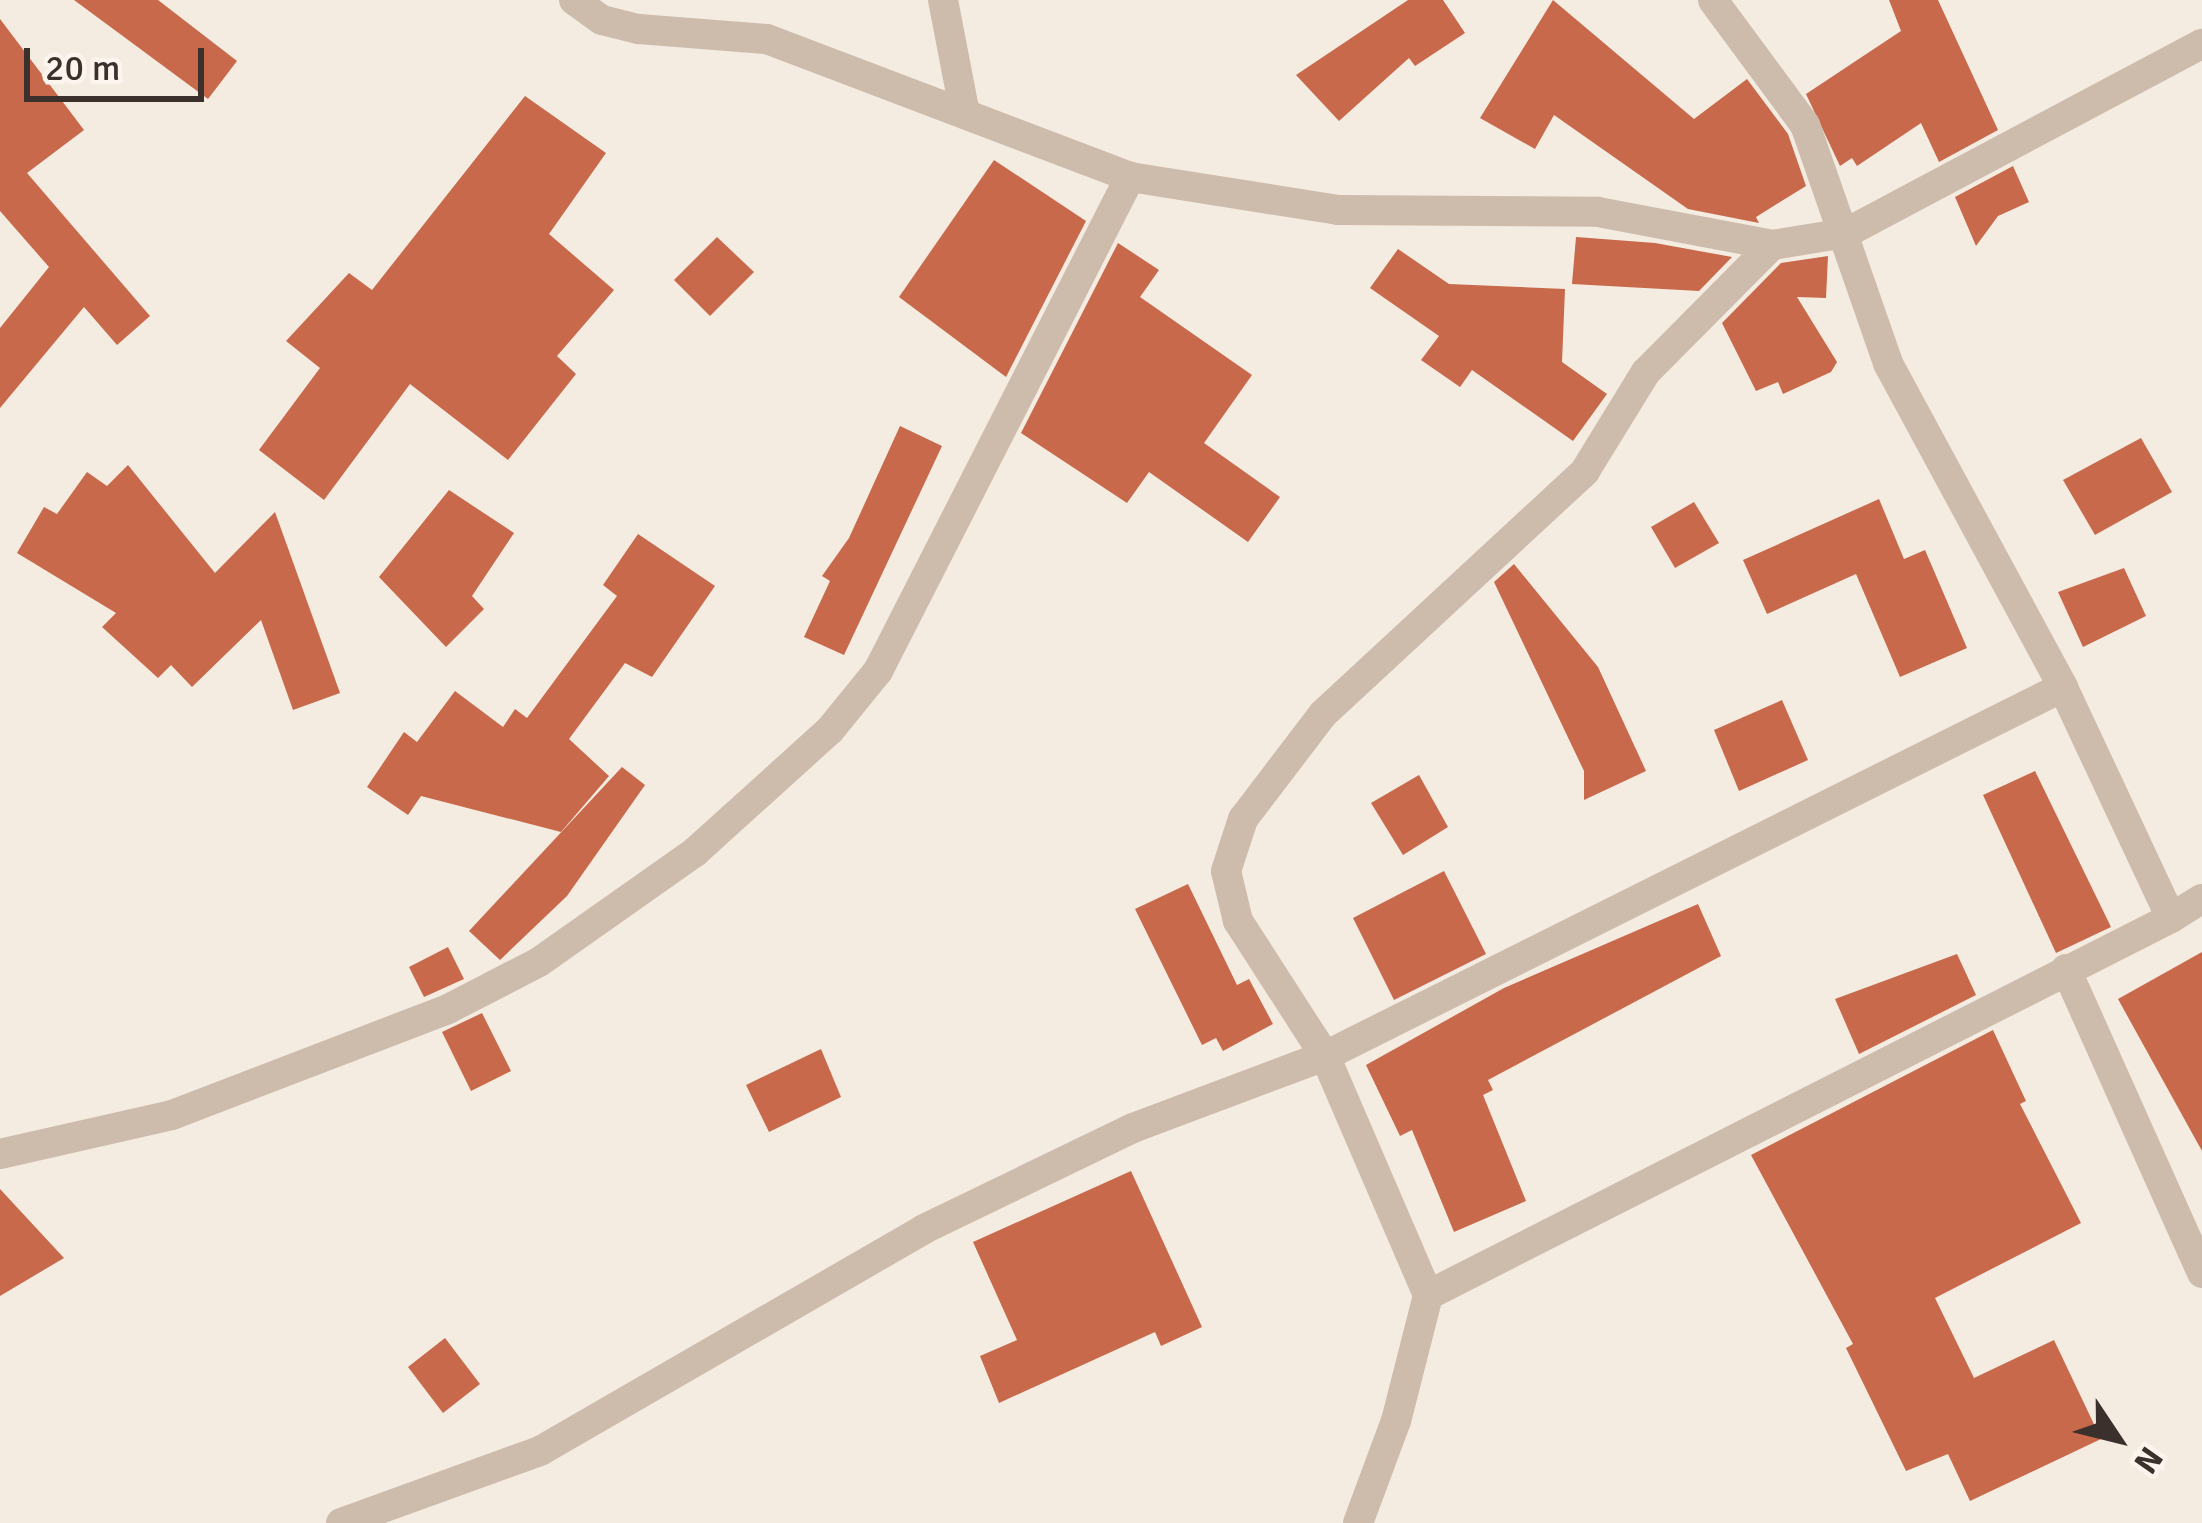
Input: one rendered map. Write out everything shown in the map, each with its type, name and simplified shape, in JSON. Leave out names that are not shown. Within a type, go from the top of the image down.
[{"type":"street","points":[[574,0],[602,20],[639,29],[766,39],[1130,177],[1337,210],[1598,212],[1772,245],[1846,233],[2202,44]]},
{"type":"street","points":[[943,0],[965,114]]},
{"type":"street","points":[[1713,0],[1805,125],[1888,363],[2063,687],[2171,918]]},
{"type":"street","points":[[0,1154],[172,1115],[448,1009],[539,962],[695,852],[830,730],[878,671],[1130,177]]},
{"type":"street","points":[[1358,1523],[1396,1420],[1428,1295],[1325,1056],[1238,921],[1226,871],[1243,819],[1322,714],[1585,471],[1646,372],[1772,245]]},
{"type":"street","points":[[341,1523],[540,1451],[924,1229],[1132,1128],[1325,1056],[2063,687]]},
{"type":"street","points":[[1428,1295],[2202,899]]},
{"type":"street","points":[[2066,969],[2202,1273]]},
{"type":"building","points":[[74,0],[158,0],[237,61],[208,99]]},
{"type":"building","points":[[1408,0],[1443,0],[1465,33],[1415,66],[1409,58],[1339,121],[1296,75]]},
{"type":"building","points":[[1553,0],[1694,119],[1747,79],[1788,134],[1806,186],[1756,217],[1759,223],[1688,209],[1554,115],[1535,149],[1480,118]]},
{"type":"building","points":[[1889,0],[1938,0],[1998,130],[1939,162],[1921,123],[1857,166],[1852,158],[1840,166],[1806,94],[1901,31]]},
{"type":"building","points":[[0,19],[84,130],[27,173],[150,316],[117,345],[84,307],[0,408],[0,328],[49,267],[0,211]]},
{"type":"building","points":[[525,96],[606,153],[549,234],[614,290],[557,356],[576,374],[508,460],[410,384],[324,500],[259,450],[320,368],[286,341],[349,273],[372,290]]},
{"type":"building","points":[[994,160],[1086,221],[1006,377],[899,297]]},
{"type":"building","points":[[2013,166],[2029,202],[1998,216],[1976,246],[1955,197]]},
{"type":"building","points":[[717,237],[754,272],[710,316],[674,280]]},
{"type":"building","points":[[1576,237],[1655,243],[1732,257],[1699,291],[1572,284]]},
{"type":"building","points":[[1118,243],[1159,270],[1140,297],[1252,375],[1204,443],[1280,497],[1248,542],[1149,472],[1127,503],[1021,433]]},
{"type":"building","points":[[1398,249],[1449,284],[1565,289],[1562,362],[1607,394],[1573,441],[1472,370],[1460,387],[1421,360],[1439,336],[1370,288]]},
{"type":"building","points":[[1828,256],[1826,298],[1797,297],[1837,362],[1831,372],[1783,394],[1778,382],[1756,391],[1722,323],[1781,263]]},
{"type":"building","points":[[900,426],[942,446],[844,655],[804,637],[830,581],[822,576],[849,538]]},
{"type":"building","points":[[2141,438],[2172,492],[2095,535],[2063,480]]},
{"type":"building","points":[[128,465],[215,573],[275,512],[340,693],[293,710],[261,620],[192,687],[171,665],[158,678],[102,627],[116,613],[17,553],[44,507],[57,514],[87,472],[107,486]]},
{"type":"building","points":[[449,490],[514,533],[472,596],[484,609],[446,647],[379,577]]},
{"type":"building","points":[[1879,499],[1904,559],[1925,550],[1967,648],[1900,677],[1856,574],[1767,614],[1743,560]]},
{"type":"building","points":[[1694,502],[1719,543],[1675,568],[1651,527]]},
{"type":"building","points":[[638,534],[715,586],[652,677],[625,663],[569,739],[609,776],[561,832],[421,796],[408,815],[367,787],[404,732],[417,742],[455,691],[503,727],[515,709],[527,718],[617,596],[603,585]]},
{"type":"building","points":[[1514,564],[1598,667],[1646,771],[1584,800],[1584,771],[1494,582]]},
{"type":"building","points":[[2124,568],[2146,616],[2083,647],[2058,592]]},
{"type":"building","points":[[1782,700],[1808,760],[1739,791],[1714,730]]},
{"type":"building","points":[[622,767],[645,785],[567,896],[500,960],[469,931]]},
{"type":"building","points":[[2035,771],[2111,927],[2056,953],[1983,795]]},
{"type":"building","points":[[1419,775],[1448,827],[1403,855],[1371,803]]},
{"type":"building","points":[[1444,871],[1486,954],[1394,1000],[1353,918]]},
{"type":"building","points":[[1188,884],[1237,985],[1249,979],[1273,1024],[1223,1051],[1216,1038],[1202,1045],[1135,909]]},
{"type":"building","points":[[1698,904],[1721,956],[1488,1080],[1493,1090],[1483,1095],[1526,1201],[1454,1232],[1412,1130],[1400,1136],[1366,1065],[1504,988]]},
{"type":"building","points":[[448,947],[464,979],[424,997],[409,967]]},
{"type":"building","points":[[2202,952],[2202,1151],[2118,999]]},
{"type":"building","points":[[1957,954],[1976,995],[1859,1054],[1835,999]]},
{"type":"building","points":[[482,1013],[511,1071],[471,1091],[442,1032]]},
{"type":"building","points":[[1993,1030],[2026,1101],[2020,1104],[2081,1223],[1935,1298],[1974,1378],[2054,1340],[2101,1439],[1970,1501],[1948,1454],[1906,1471],[1846,1348],[1853,1344],[1751,1155]]},
{"type":"building","points":[[821,1049],[841,1097],[769,1132],[746,1085]]},
{"type":"building","points":[[1131,1171],[1202,1327],[1161,1346],[1155,1332],[999,1403],[980,1356],[1017,1340],[973,1242]]},
{"type":"building","points":[[0,1189],[64,1258],[0,1296]]},
{"type":"building","points":[[445,1338],[480,1384],[443,1413],[408,1367]]}]
